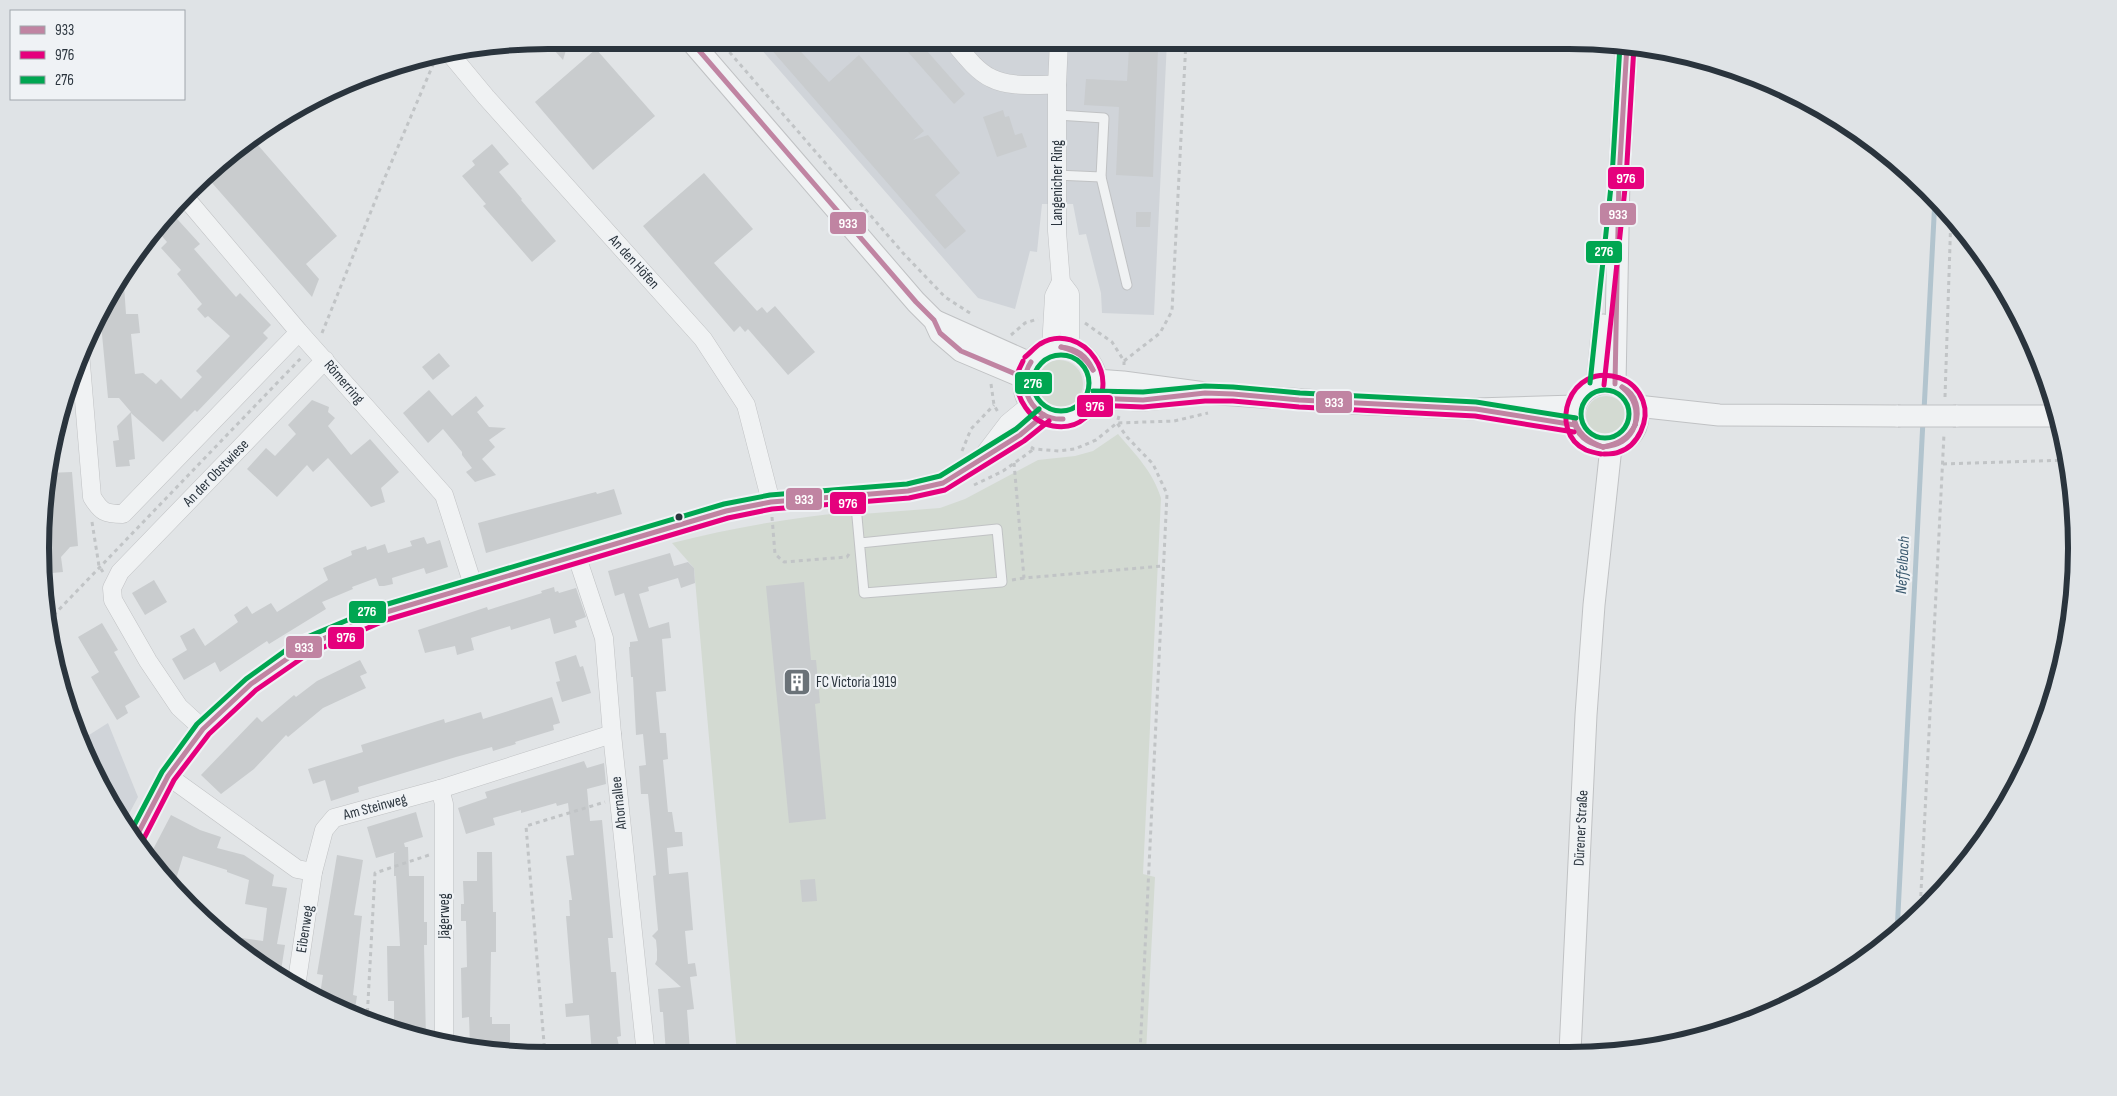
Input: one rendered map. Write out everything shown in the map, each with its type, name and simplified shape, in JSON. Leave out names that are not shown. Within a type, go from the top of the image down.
[{"type":"street","points":[[698,49],[916,302],[934,320],[940,333],[961,351],[1004,350],[1027,371]]},
{"type":"street","points":[[960,49],[990,78],[1005,83],[1057,85]]},
{"type":"street","name":"Langenicher Ring","points":[[1059,49],[1056,175],[1057,231],[1061,282],[1054,296],[1062,319],[1061,348]]},
{"type":"street","points":[[1606,384],[1627,52]]},
{"type":"street","name":"An den Höfen","points":[[453,58],[492,104],[703,339],[746,405],[771,502]]},
{"type":"street","name":"Römerring","points":[[189,202],[299,332],[444,495],[474,584]]},
{"type":"street","points":[[82,371],[92,497],[98,508],[109,514],[122,514],[299,332]]},
{"type":"street","points":[[1061,348],[1080,353],[1088,360],[1094,370],[1094,389],[1086,408],[1077,415],[1055,419],[1037,409],[1025,392],[1027,371],[1043,351],[1061,348]]},
{"type":"street","name":"An der Obstwiese","points":[[112,588],[120,572],[324,360]]},
{"type":"street","points":[[1606,384],[1628,392],[1637,415],[1627,439],[1603,446],[1587,441],[1579,434],[1575,415],[1583,392],[1606,384]]},
{"type":"street","points":[[1094,389],[1143,400],[1476,409],[1575,415]]},
{"type":"street","points":[[138,833],[168,776],[203,729],[251,684],[304,647],[383,613],[474,584],[726,511],[771,502],[908,491],[943,483],[978,462],[1037,409]]},
{"type":"street","points":[[1637,415],[2050,416]]},
{"type":"street","name":"Dürener Straße","points":[[1570,1047],[1586,715],[1603,446]]},
{"type":"street","name":"Ahornallee","points":[[576,554],[604,638],[612,734],[645,1047]]},
{"type":"street","points":[[112,588],[113,600],[148,661],[179,707],[203,729]]},
{"type":"street","name":"Am Steinweg","points":[[313,872],[324,830],[334,818],[440,789],[612,734]]},
{"type":"street","points":[[168,776],[297,869],[313,872]]},
{"type":"street","name":"Jägerweg","points":[[440,789],[444,804],[444,1036]]},
{"type":"street","name":"Eibenweg","points":[[297,979],[313,872]]},
{"type":"lane","points":[[1056,115],[1104,118],[1101,177],[1127,285]]},
{"type":"lane","points":[[1056,175],[1101,177]]},
{"type":"lane","points":[[855,495],[864,592],[1002,582],[997,529],[860,543]]},
{"type":"path","points":[[727,49],[945,298],[978,319]]},
{"type":"path","points":[[1186,49],[1172,311],[1160,334],[1124,361],[1112,342],[1078,319],[1039,319],[1025,323],[1004,350],[991,381],[994,405],[1034,449],[1059,451],[1075,449],[1096,440],[1117,423],[1174,421],[1210,402]]},
{"type":"path","points":[[1920,902],[1943,464],[1948,416],[1951,227]]},
{"type":"path","points":[[1004,329],[1004,350]]},
{"type":"path","points":[[956,457],[962,451],[971,429],[994,405]]},
{"type":"path","points":[[1117,423],[1127,437],[1153,464],[1167,494],[1140,1047]]},
{"type":"path","points":[[1943,464],[2060,460]]},
{"type":"path","points":[[1014,463],[1024,578],[1163,566]]},
{"type":"path","points":[[771,502],[775,554],[784,562],[847,557],[860,543]]},
{"type":"path","points":[[98,508],[92,521],[99,566],[112,588]]},
{"type":"path","points":[[544,1047],[526,826],[619,798]]},
{"type":"path","points":[[367,1013],[375,873],[444,850]]},
{"type":"shaded area","points":[[761,49],[1167,49],[1154,315],[1102,313],[1101,293],[1086,234],[1079,235],[1073,204],[1042,204],[1037,252],[1030,251],[1015,309],[978,298]]},
{"type":"shaded area","points":[[1054,360],[1064,360],[1073,364],[1079,370],[1082,375],[1082,393],[1073,404],[1064,408],[1054,408],[1045,404],[1039,398],[1035,389],[1035,379],[1039,370],[1045,364]]},
{"type":"shaded area","points":[[1610,396],[1617,399],[1623,405],[1626,416],[1625,424],[1617,433],[1610,436],[1602,436],[1595,433],[1587,424],[1586,412],[1589,405],[1598,397]]},
{"type":"shaded area","points":[[1118,434],[1149,472],[1161,498],[1143,874],[1155,877],[1146,1047],[736,1047],[694,568],[672,543],[742,527],[812,516],[859,511],[862,514],[940,508],[965,499],[1038,460],[1075,456],[1093,451]]},
{"type":"shaded area","points":[[108,723],[138,797],[128,816],[100,769],[86,736]]},
{"type":"building","points":[[553,49],[566,49],[563,60]]},
{"type":"building","points":[[596,49],[655,116],[593,170],[535,102]]},
{"type":"building","points":[[771,49],[798,49],[829,82],[859,55],[924,131],[913,140],[928,135],[960,173],[935,195],[966,231],[945,249]]},
{"type":"building","points":[[911,49],[925,49],[965,94],[954,104],[908,52]]},
{"type":"building","points":[[1129,49],[1158,49],[1153,177],[1116,175],[1119,107],[1084,105],[1086,79],[1127,81]]},
{"type":"building","points":[[1003,110],[1005,117],[1009,116],[1015,135],[1022,133],[1027,147],[997,157],[983,117]]},
{"type":"building","points":[[256,143],[337,236],[306,264],[319,279],[312,297],[210,181]]},
{"type":"building","points":[[492,144],[509,164],[499,172],[556,241],[532,262],[483,206],[486,204],[462,176],[475,165],[472,161]]},
{"type":"building","points":[[704,173],[753,229],[714,263],[757,311],[762,307],[767,313],[775,306],[815,352],[788,375],[748,329],[745,332],[740,326],[734,332],[643,226]]},
{"type":"building","points":[[1136,212],[1151,212],[1150,227],[1136,227]]},
{"type":"building","points":[[175,217],[200,244],[194,249],[236,297],[240,293],[271,325],[263,333],[268,338],[197,412],[195,410],[163,442],[131,413],[135,459],[129,460],[130,466],[116,467],[113,441],[119,440],[117,426],[131,412],[119,398],[108,398],[101,325],[124,285],[126,314],[138,314],[140,333],[131,334],[135,374],[143,373],[156,384],[161,379],[181,399],[202,377],[196,371],[230,336],[208,316],[205,318],[197,309],[202,304],[177,274],[181,270],[161,248],[167,242],[160,234]]},
{"type":"building","points":[[439,353],[450,366],[433,380],[422,367]]},
{"type":"building","points":[[429,390],[452,416],[476,396],[484,406],[477,412],[489,427],[506,428],[489,440],[495,447],[482,459],[496,475],[475,482],[466,472],[472,468],[462,455],[462,452],[443,429],[428,443],[403,413]]},
{"type":"building","points":[[312,400],[329,407],[328,412],[335,418],[328,426],[351,455],[370,439],[399,472],[381,488],[385,502],[371,507],[328,458],[313,472],[307,465],[277,497],[247,469],[266,448],[275,456],[296,434],[288,425]]},
{"type":"building","points":[[72,472],[78,546],[70,547],[61,557],[63,572],[50,573],[50,515],[55,473]]},
{"type":"building","points":[[614,489],[622,514],[486,553],[478,523]]},
{"type":"building","points":[[424,537],[427,544],[440,540],[448,567],[426,574],[424,568],[392,578],[393,584],[384,586],[379,586],[376,578],[352,587],[353,589],[322,602],[326,609],[269,644],[267,641],[220,672],[215,662],[184,680],[172,659],[187,650],[180,636],[194,628],[205,646],[238,622],[234,615],[247,606],[252,614],[271,603],[277,612],[328,580],[323,568],[352,555],[351,551],[366,546],[367,550],[385,544],[388,553],[412,546],[410,541]]},
{"type":"building","points":[[670,553],[674,566],[688,562],[694,568],[695,583],[681,588],[678,578],[648,587],[649,591],[639,594],[649,628],[669,622],[671,638],[662,639],[666,691],[656,692],[660,733],[666,733],[668,759],[663,760],[668,812],[672,812],[675,832],[682,832],[683,846],[667,848],[669,874],[688,872],[693,930],[685,931],[688,964],[695,963],[697,976],[690,977],[694,1009],[687,1010],[690,1047],[666,1047],[663,1012],[660,1012],[658,989],[681,987],[655,964],[657,960],[656,940],[652,936],[658,930],[653,876],[656,875],[648,794],[641,794],[639,766],[646,765],[643,734],[636,735],[633,677],[631,677],[629,647],[630,642],[638,641],[624,593],[615,596],[608,571]]},
{"type":"building","points":[[154,580],[167,602],[145,615],[132,593]]},
{"type":"building","name":"FC Victoria 1919","points":[[804,582],[811,660],[816,660],[820,703],[815,704],[826,819],[789,823],[766,586]]},
{"type":"building","points":[[554,587],[555,592],[558,591],[559,593],[576,588],[586,617],[575,621],[577,627],[554,634],[550,618],[511,630],[510,626],[471,638],[474,650],[457,655],[455,646],[425,653],[418,630],[487,607],[488,610],[542,593],[541,591]]},
{"type":"building","points":[[102,623],[118,650],[114,652],[140,697],[125,706],[128,713],[117,720],[91,677],[99,672],[78,637]]},
{"type":"building","points":[[576,655],[580,667],[583,666],[591,693],[562,702],[556,682],[560,681],[555,662]]},
{"type":"building","points":[[360,660],[367,673],[360,676],[366,688],[323,708],[288,737],[286,735],[254,769],[221,794],[201,775],[257,717],[262,722],[294,695],[296,697],[317,681]]},
{"type":"building","points":[[552,697],[560,723],[553,725],[554,730],[493,751],[492,747],[358,787],[359,792],[331,801],[325,780],[313,784],[308,769],[363,752],[361,745],[444,719],[445,723],[481,712],[483,719]]},
{"type":"building","points":[[584,761],[587,768],[604,763],[606,784],[587,789],[590,821],[602,820],[613,938],[608,938],[611,972],[616,972],[621,1036],[617,1037],[619,1047],[591,1047],[589,1015],[566,1017],[565,1004],[573,1003],[566,916],[570,916],[569,900],[572,900],[566,856],[574,855],[568,803],[557,806],[556,803],[521,813],[521,810],[493,818],[495,825],[466,834],[458,808],[487,798],[485,792]]},
{"type":"building","points":[[416,812],[423,837],[404,843],[405,847],[408,847],[409,876],[424,876],[424,922],[427,922],[427,945],[424,945],[426,1032],[394,1023],[394,1001],[388,1001],[387,946],[400,946],[396,876],[394,876],[394,853],[396,852],[376,858],[367,827]]},
{"type":"building","points":[[171,815],[200,830],[221,837],[217,848],[244,855],[274,875],[272,886],[287,888],[277,944],[285,945],[281,969],[241,942],[242,938],[263,941],[267,908],[245,904],[249,880],[227,872],[227,870],[183,856],[176,880],[152,852]]},
{"type":"building","points":[[477,852],[492,852],[493,912],[496,912],[496,952],[491,952],[490,1017],[492,1017],[492,1024],[510,1024],[509,1045],[470,1041],[469,1017],[462,1018],[461,968],[467,967],[466,921],[461,921],[461,904],[464,904],[463,881],[477,881]]},
{"type":"building","points":[[337,855],[363,860],[354,915],[362,916],[353,995],[357,996],[355,1008],[320,992],[323,975],[317,974]]},
{"type":"building","points":[[815,879],[817,901],[802,902],[800,880]]},
{"type":"waterway","name":"Neffelbach","points":[[1924,411],[1934,209]]},
{"type":"waterway","name":"Neffelbach","points":[[1897,923],[1923,420]]},
{"type":"transit line","name":"933","points":[[698,49],[916,302],[934,320],[940,333],[961,351],[1025,378]]},
{"type":"transit line","name":"276","points":[[1590,383],[1612,177],[1620,52]]},
{"type":"transit line","name":"933","points":[[1615,384],[1619,178],[1627,52]]},
{"type":"transit line","name":"976","points":[[1604,385],[1626,179],[1634,53]]},
{"type":"transit line","name":"976","points":[[1023,361],[1017,375],[1018,392],[1031,414],[1045,424],[1062,427],[1078,423],[1098,403],[1103,388],[1101,372],[1095,358],[1084,347],[1071,340],[1056,339],[1040,344],[1025,357]]},
{"type":"transit line","name":"933","points":[[1061,347],[1072,349],[1080,354],[1087,360],[1093,370]]},
{"type":"transit line","name":"933","points":[[1061,347],[1080,355],[1093,370]]},
{"type":"transit line","name":"276","points":[[1061,355],[1076,360],[1084,368],[1089,383],[1084,398],[1076,406],[1061,411],[1046,406],[1038,398],[1033,383],[1038,368],[1046,360],[1061,355]]},
{"type":"transit line","name":"933","points":[[1031,362],[1025,381],[1026,391],[1030,400],[1035,408],[1043,414],[1052,418],[1063,419]]},
{"type":"transit line","name":"976","points":[[1601,454],[1586,450],[1574,441],[1568,429],[1566,415],[1569,401],[1576,389],[1587,380],[1602,375],[1620,378],[1631,384],[1639,393],[1645,408],[1641,431],[1632,444],[1617,453],[1604,454]]},
{"type":"transit line","name":"276","points":[[1093,391],[1143,392],[1205,386],[1233,387],[1300,393],[1476,402],[1576,418]]},
{"type":"transit line","name":"933","points":[[1622,387],[1631,394],[1636,403],[1635,425]]},
{"type":"transit line","name":"933","points":[[1622,387],[1635,404],[1635,425]]},
{"type":"transit line","name":"276","points":[[1605,390],[1614,392],[1622,397],[1627,405],[1629,414],[1627,423],[1622,431],[1614,436],[1605,438],[1596,436],[1588,431],[1583,423],[1581,414],[1583,405],[1588,397],[1596,392],[1605,390]]},
{"type":"transit line","name":"933","points":[[1093,398],[1143,400],[1205,393],[1233,394],[1299,400],[1476,409],[1575,425]]},
{"type":"transit line","name":"976","points":[[1093,405],[1143,407],[1205,401],[1233,401],[1299,407],[1475,416],[1574,432]]},
{"type":"transit line","name":"276","points":[[134,826],[162,772],[197,724],[246,679],[300,640],[381,606],[724,504],[770,495],[907,484],[940,476],[1016,429],[1039,409]]},
{"type":"transit line","name":"933","points":[[138,833],[168,776],[203,729],[251,684],[304,647],[383,613],[726,511],[771,502],[908,491],[943,483],[1020,435],[1044,415]]},
{"type":"transit line","name":"933","points":[[1574,418],[1578,429],[1584,437],[1603,447]]},
{"type":"transit line","name":"933","points":[[1574,418],[1577,430],[1583,438],[1603,447]]},
{"type":"transit line","name":"976","points":[[143,840],[174,780],[209,734],[256,690],[308,654],[386,620],[728,518],[772,509],[909,498],[945,490],[1024,441],[1049,421]]},
{"type":"transit line","name":"933","points":[[1603,447],[1622,440],[1635,425]]},
{"type":"transit line","name":"933","points":[[1603,447],[1622,441],[1630,435],[1635,425]]},
{"type":"place","name":"FC Victoria 1919","points":[[797,682]]}]
